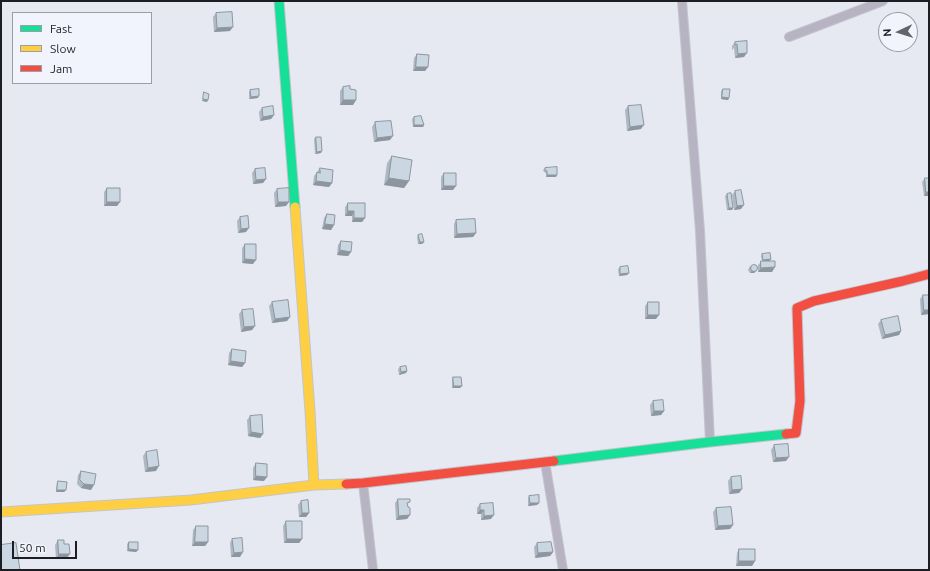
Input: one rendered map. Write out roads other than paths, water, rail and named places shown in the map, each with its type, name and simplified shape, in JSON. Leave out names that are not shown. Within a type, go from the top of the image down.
[{"type":"street","points":[[279,1],[310,411],[314,485]]},
{"type":"street","points":[[682,1],[700,231],[710,442]]},
{"type":"street","points":[[789,37],[883,1]]},
{"type":"street","points":[[1,512],[191,500],[314,485],[363,483],[796,433],[800,401],[797,308],[814,301],[929,274]]},
{"type":"street","points":[[545,462],[563,570]]},
{"type":"street","points":[[363,483],[373,570]]}]
